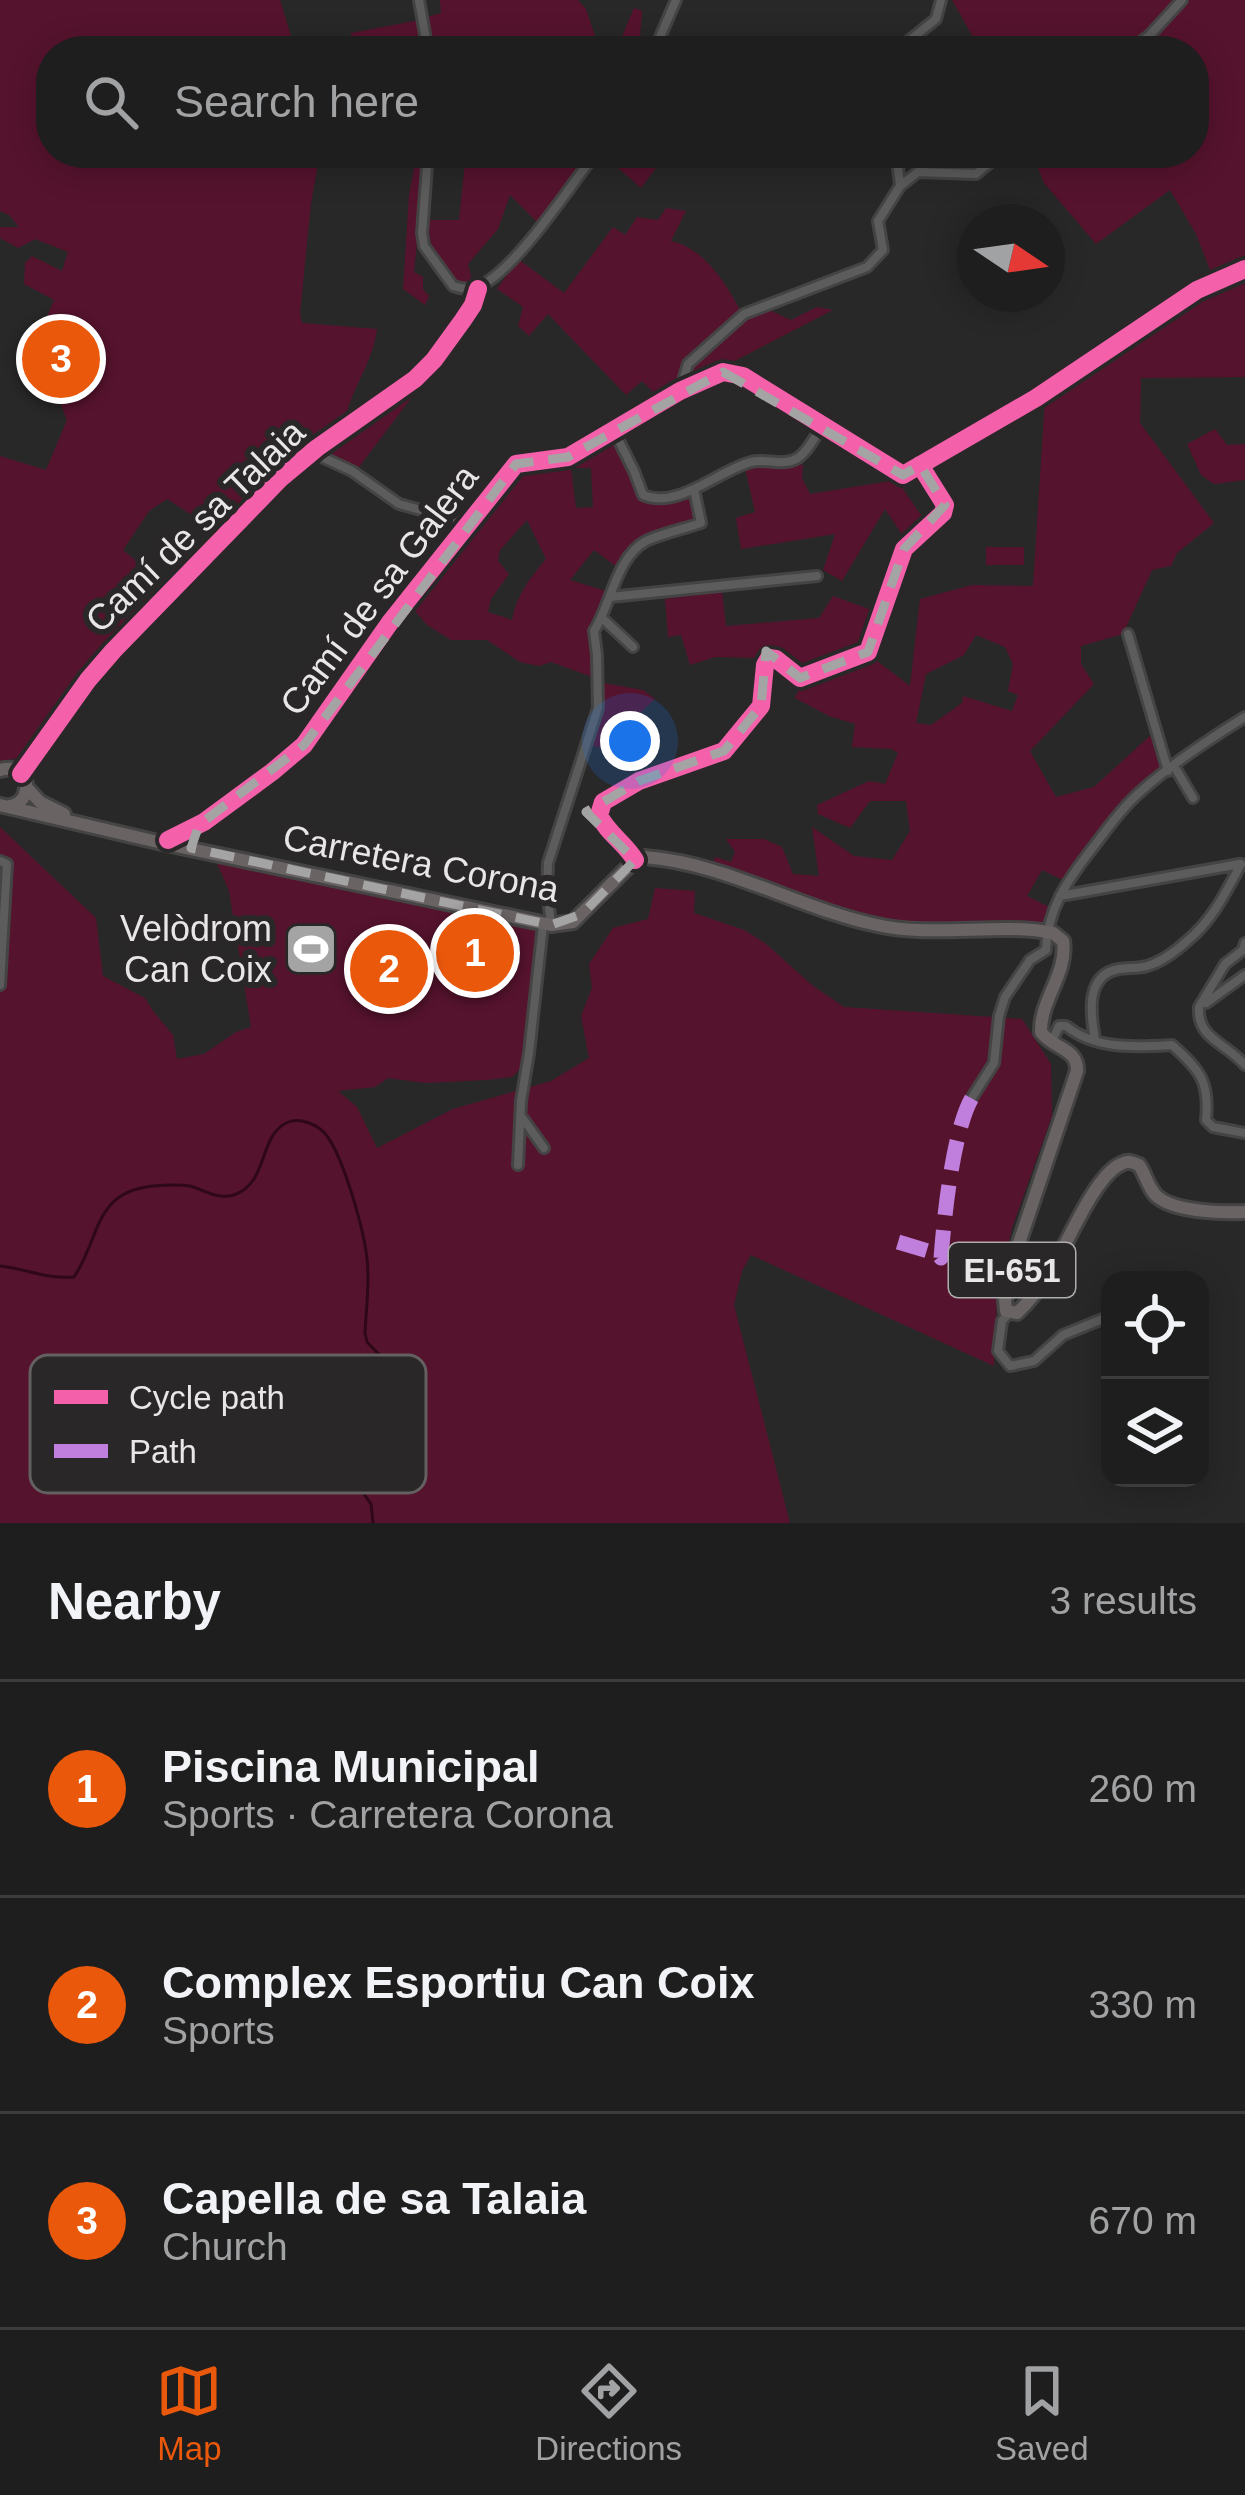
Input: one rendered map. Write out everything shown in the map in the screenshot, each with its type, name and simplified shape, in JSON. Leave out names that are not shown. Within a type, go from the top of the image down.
[{"type":"main road","points":[[0,770],[21,774],[27,788],[21,801],[4,806]]},
{"type":"main road","name":"Carretera Corona","points":[[27,788],[59,813],[181,845]]},
{"type":"main road","name":"Carretera Corona","points":[[4,806],[547,924],[573,922],[635,860]]},
{"type":"main road","points":[[635,860],[695,865],[876,925],[913,931],[1047,931]]},
{"type":"main road","name":"EI-651","points":[[1047,931],[1060,936],[1065,947],[1041,1032],[1076,1058],[1077,1071],[1014,1258],[1004,1306],[1009,1313],[1020,1311],[1048,1274],[1095,1192],[1122,1163],[1139,1165],[1152,1191],[1167,1202],[1245,1212]]},
{"type":"street","points":[[419,0],[425,36]]},
{"type":"street","points":[[660,36],[676,0]]},
{"type":"street","points":[[915,36],[935,20],[941,0]]},
{"type":"street","points":[[1149,36],[1182,0]]},
{"type":"street","points":[[427,168],[424,246],[452,286],[478,289],[517,255],[584,168]]},
{"type":"street","points":[[898,168],[900,186]]},
{"type":"street","points":[[680,391],[688,364],[744,314],[868,267],[883,250],[878,221],[900,186],[918,172],[976,174],[983,168]]},
{"type":"street","points":[[635,860],[625,843],[604,827],[599,815],[603,802],[638,781],[724,751],[760,706],[765,664],[770,658],[800,678],[868,652],[904,549],[943,513],[945,505],[920,465],[1036,398],[1196,290],[1245,269]]},
{"type":"street","name":"Camí de sa Talaia","points":[[21,774],[113,651],[281,478],[415,379],[463,320],[478,289]]},
{"type":"street","name":"Camí de sa Galera","points":[[181,845],[187,831],[304,745],[391,621],[516,464],[568,457],[680,391],[723,372],[743,376],[903,475],[920,465]]},
{"type":"street","points":[[614,431],[643,494],[652,499],[694,489],[752,461],[784,463],[799,457],[821,427]]},
{"type":"street","points":[[317,448],[324,458],[399,504],[468,523]]},
{"type":"street","points":[[518,1165],[520,1114],[547,924],[548,863],[598,708],[594,631],[629,557],[643,542],[701,523],[694,489]]},
{"type":"street","points":[[609,597],[817,576]]},
{"type":"street","points":[[602,618],[633,646]]},
{"type":"street","points":[[1128,634],[1171,769],[1193,798]]},
{"type":"street","points":[[974,1096],[994,1063],[1003,1000],[1030,960],[1046,950],[1047,931],[1070,877],[1126,805],[1245,718]]},
{"type":"street","points":[[181,845],[199,825]]},
{"type":"street","points":[[181,845],[187,831]]},
{"type":"street","points":[[0,861],[8,864],[0,985]]},
{"type":"street","points":[[1059,896],[1241,864],[1215,910],[1190,940],[1150,965],[1114,969],[1101,980],[1090,1006],[1095,1041]]},
{"type":"street","points":[[1245,943],[1226,964],[1198,1015],[1201,1027],[1245,1065]]},
{"type":"street","points":[[1199,1007],[1245,974]]},
{"type":"street","points":[[1051,1043],[1059,1026],[1066,1026],[1080,1037],[1130,1048],[1172,1045],[1196,1067],[1204,1082],[1205,1120],[1213,1127],[1245,1133]]},
{"type":"street","points":[[520,1114],[544,1148]]},
{"type":"street","points":[[1009,1313],[1002,1321],[998,1351],[1010,1366],[1034,1361],[1063,1335],[1101,1320]]},
{"type":"highlighted area","points":[[723,372],[903,475],[920,465],[945,505],[904,549],[868,652],[800,678],[766,651],[761,706],[724,751],[639,781],[586,812],[635,860],[582,914],[551,925],[191,848],[199,825],[304,745],[516,464],[568,457]]},
{"type":"shaded area","points":[[0,0],[280,0],[291,36],[36,36],[36,168],[317,168],[302,323],[377,329],[344,424],[289,463],[238,515],[213,496],[195,517],[167,499],[149,511],[123,550],[168,587],[68,690],[20,758],[0,761],[0,456],[46,470],[67,420],[48,385],[55,348],[36,343],[54,300],[24,284],[25,263],[32,256],[62,271],[68,252],[35,239],[18,248],[0,238],[0,227],[19,227],[0,211]]},
{"type":"shaded area","points":[[440,0],[578,0],[595,36],[429,36],[427,17],[441,13]]},
{"type":"shaded area","points":[[952,0],[1245,0],[1245,377],[1141,378],[1140,423],[1214,523],[1177,553],[1171,566],[1152,570],[1123,634],[1081,646],[1081,664],[1094,684],[1030,751],[1056,797],[1094,787],[1153,733],[1164,769],[1128,798],[1063,880],[1042,870],[1027,896],[1049,907],[1044,926],[968,928],[878,922],[820,906],[713,865],[715,857],[731,862],[735,852],[726,839],[764,839],[782,847],[793,874],[819,876],[812,827],[854,856],[892,860],[910,831],[906,801],[870,801],[850,828],[818,814],[817,805],[869,781],[885,784],[898,753],[852,747],[855,724],[795,698],[801,683],[761,658],[715,657],[690,665],[681,635],[668,637],[665,599],[722,591],[726,626],[819,618],[833,596],[877,612],[864,651],[910,686],[920,599],[972,585],[1033,586],[1045,399],[1153,330],[1214,280],[1196,234],[1170,190],[1096,244],[1038,168],[1209,168],[1209,36],[972,36]],"holes":[[[976,635],[1005,647],[1013,664],[1008,691],[1018,695],[1012,711],[963,696],[962,703],[931,725],[916,723],[926,674],[964,655]]]},
{"type":"shaded area","points":[[634,8],[642,11],[640,36],[622,36]]},
{"type":"shaded area","points":[[420,20],[423,36],[351,36]]},
{"type":"shaded area","points":[[414,168],[424,168],[414,272],[423,277],[423,289],[429,296],[425,305],[403,289]]},
{"type":"shaded area","points":[[464,168],[576,170],[538,223],[510,195],[498,229],[468,264],[473,284],[452,279],[445,272],[431,242],[428,220],[459,220]]},
{"type":"shaded area","points":[[618,168],[656,168],[641,188]]},
{"type":"shaded area","points":[[666,208],[686,211],[671,241],[704,259],[741,312],[687,359],[677,391],[661,400],[642,381],[626,395],[548,314],[529,336],[518,326],[523,307],[497,289],[518,259],[564,293],[613,227],[625,235],[637,217],[658,220]]},
{"type":"shaded area","points":[[817,307],[833,310],[684,387],[691,365],[743,320],[767,309],[791,320]]},
{"type":"shaded area","points":[[430,373],[356,471],[325,456],[322,451]]},
{"type":"shaded area","points":[[1215,429],[1227,445],[1245,444],[1245,480],[1214,484],[1201,475],[1187,444]]},
{"type":"shaded area","points":[[615,440],[642,496],[690,493],[698,519],[645,538],[621,570],[594,550],[570,580],[609,592],[589,638],[595,678],[551,662],[539,666],[520,662],[487,640],[451,640],[427,625],[409,604],[512,473],[570,460],[576,508],[593,507],[591,468],[576,468],[576,460],[605,441]],"holes":[[[527,520],[546,559],[520,595],[512,620],[488,612],[491,599],[509,574],[498,561],[500,550]]]},
{"type":"shaded area","points":[[751,464],[803,465],[802,478],[810,494],[897,480],[927,524],[907,542],[885,509],[842,581],[823,570],[835,534],[741,549],[736,518],[755,512],[745,468]]},
{"type":"shaded area","points":[[986,547],[1024,547],[1024,565],[986,565]]},
{"type":"shaded area","points":[[603,683],[643,690],[655,699],[602,748],[589,745]]},
{"type":"shaded area","points":[[0,827],[96,918],[103,976],[145,998],[173,1035],[177,1059],[204,1054],[251,1027],[229,891],[216,861],[537,927],[541,932],[524,1065],[512,1077],[425,1083],[388,1078],[375,1087],[338,1091],[357,1107],[377,1148],[453,1109],[551,1081],[589,1058],[581,1016],[592,988],[589,964],[613,928],[648,919],[655,888],[695,891],[694,913],[744,930],[765,943],[844,1007],[1022,1019],[1051,1064],[1052,1116],[1012,1228],[997,1299],[994,1366],[751,1255],[734,1305],[790,1523],[0,1523]]},
{"type":"waterway","points":[[0,1266],[74,1277],[101,1219],[119,1197],[133,1190],[171,1185],[234,1195],[253,1180],[277,1130],[286,1123],[308,1123],[327,1136],[352,1195],[368,1268],[365,1333],[380,1355]]},
{"type":"waterway","points":[[363,1493],[371,1504],[373,1523]]},
{"type":"marked path","points":[[898,1242],[941,1258],[955,1151],[973,1096]]},
{"type":"cycle path","points":[[168,840],[204,822],[304,745],[391,621],[516,464],[568,457],[680,391],[723,372],[743,376],[903,475],[1036,398],[1197,290],[1245,269]]},
{"type":"cycle path","points":[[21,774],[113,651],[281,478],[415,379],[463,320],[478,289]]},
{"type":"cycle path","points":[[635,860],[602,821],[603,802],[639,781],[724,751],[761,706],[769,658],[800,678],[868,652],[904,549],[943,513],[945,505],[920,465]]},
{"type":"place","name":"Capella de sa Talaia","points":[[61,359]]},
{"type":"place","name":"Velòdrom Can Coix","points":[[311,949]]},
{"type":"place","name":"Piscina Municipal","points":[[475,953]]},
{"type":"place","name":"Complex Esportiu Can Coix","points":[[389,969]]}]
